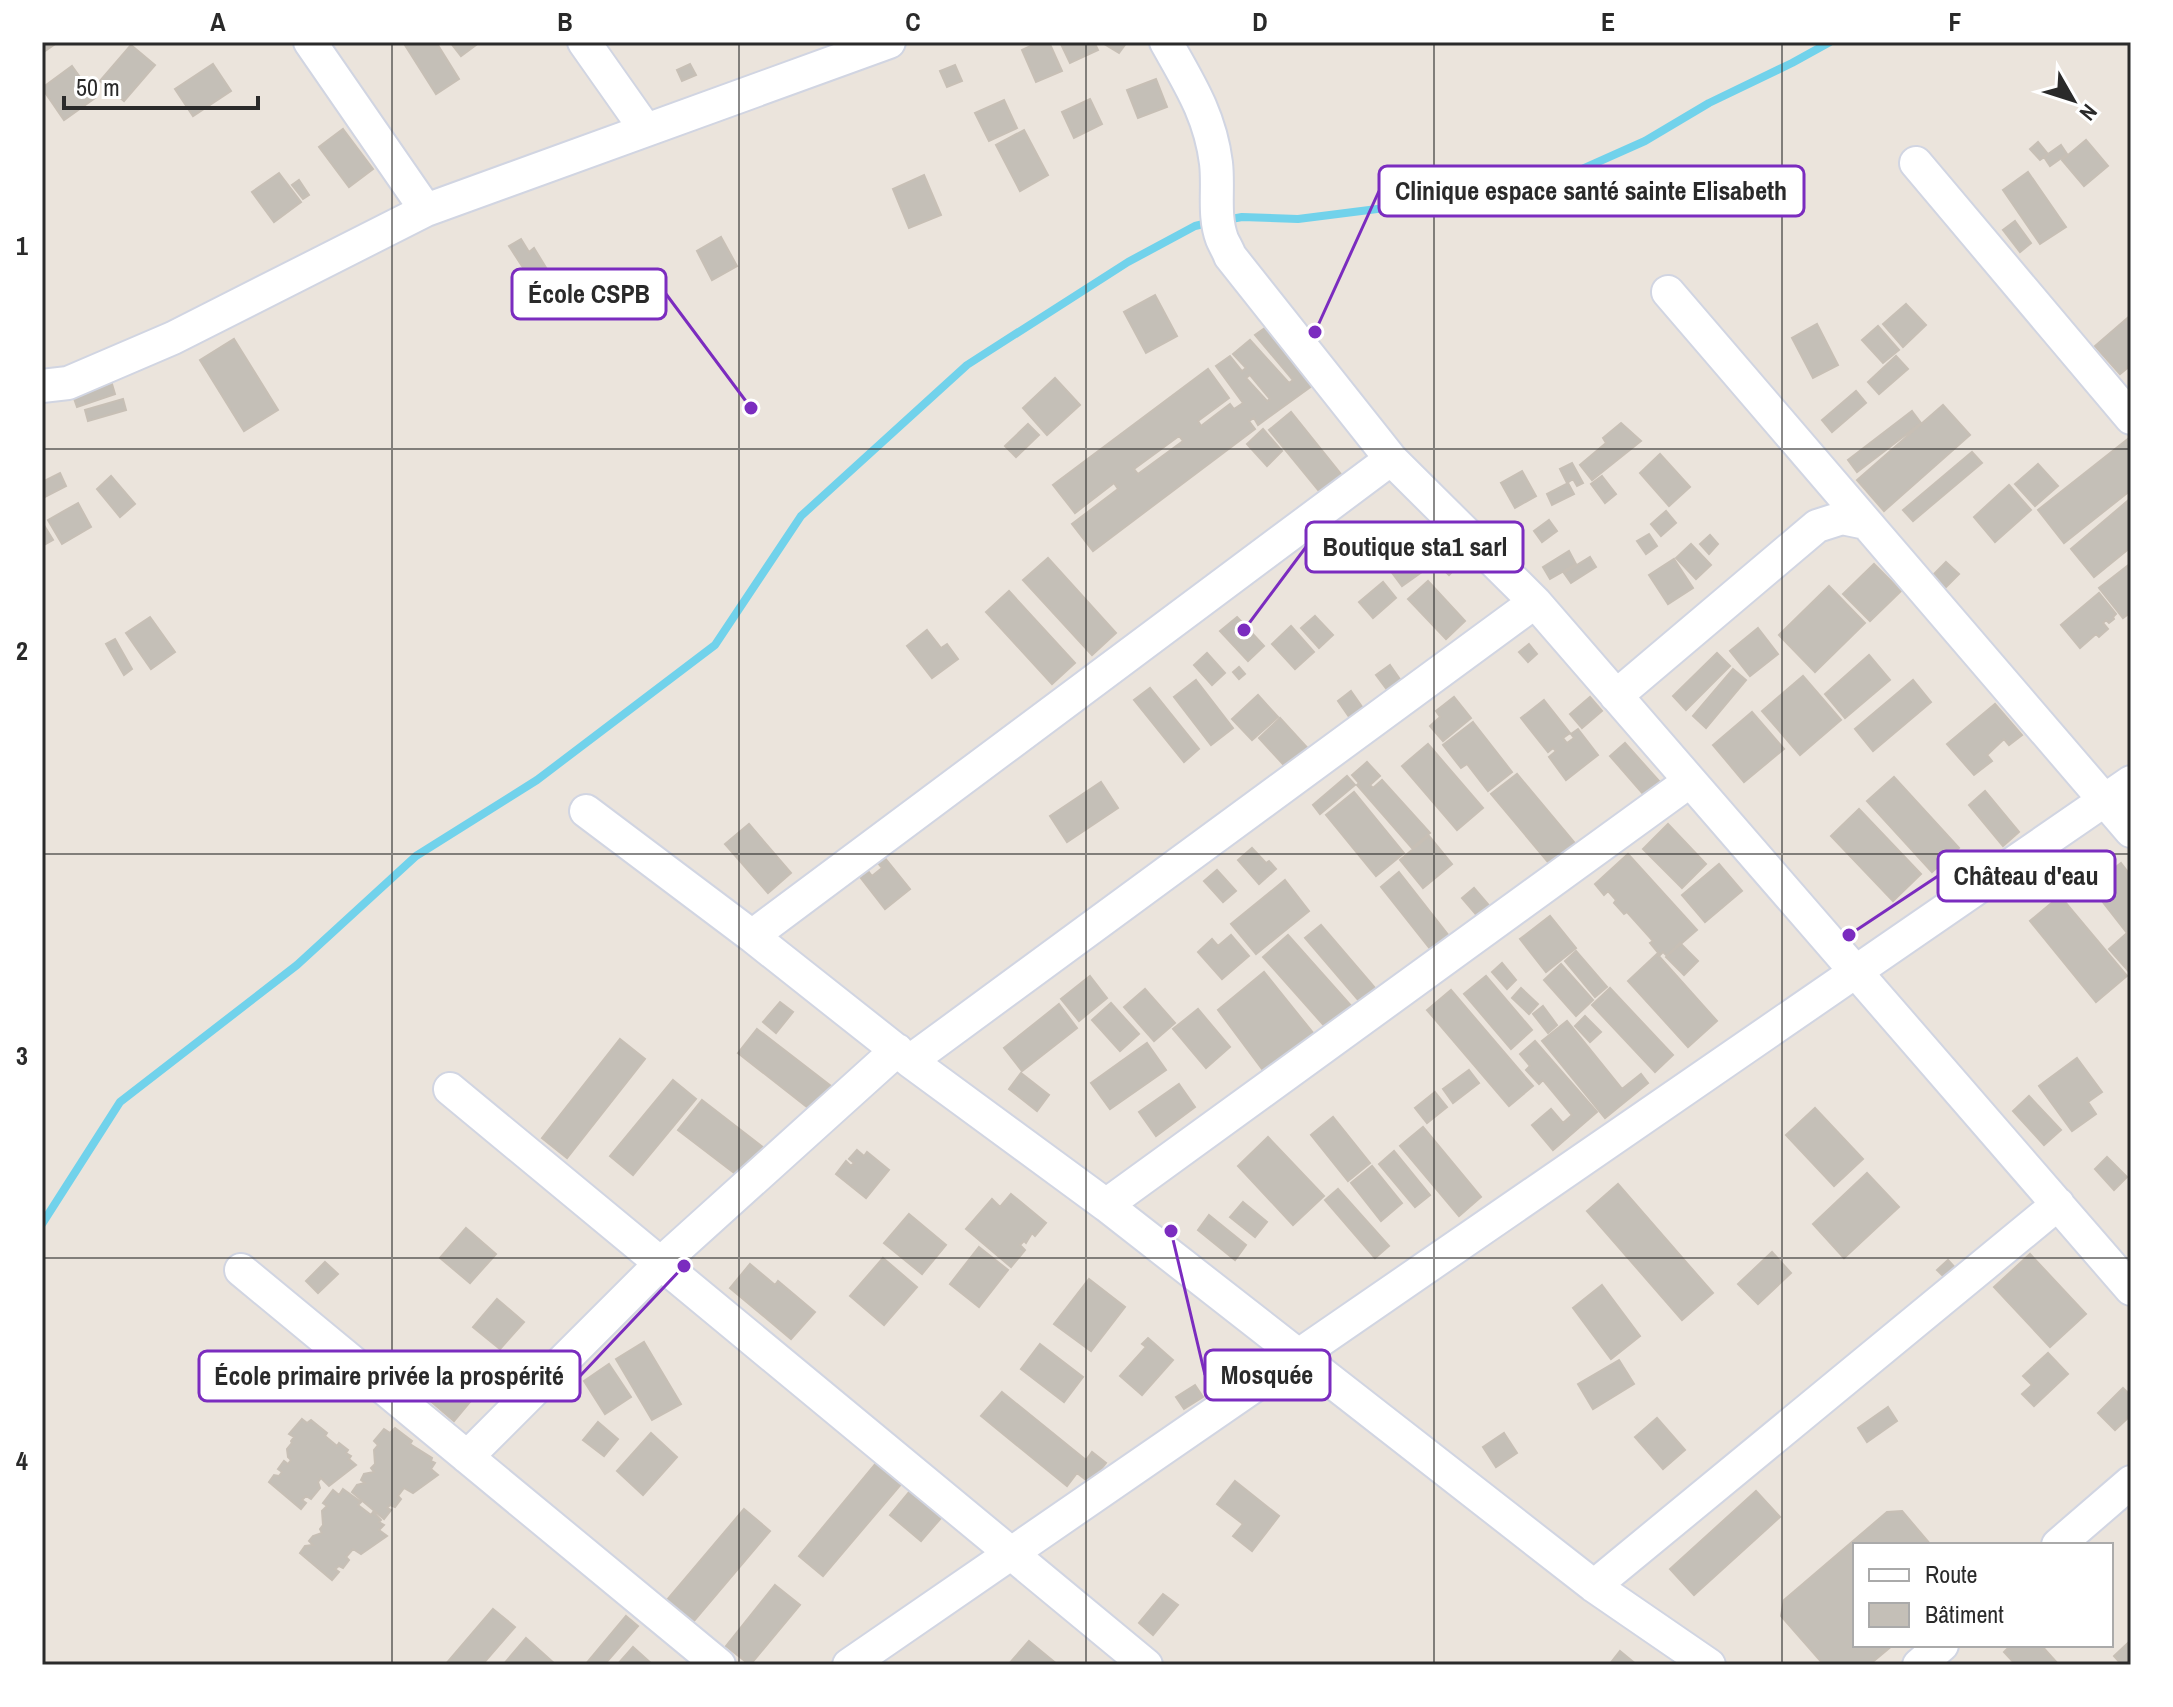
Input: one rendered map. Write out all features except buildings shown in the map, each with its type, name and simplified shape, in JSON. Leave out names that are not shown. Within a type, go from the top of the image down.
[{"type":"street","points":[[310,42],[426,210]]},
{"type":"street","points":[[584,42],[646,130]]},
{"type":"street","points":[[1166,42],[1195,92],[1208,124],[1216,163],[1218,223],[1230,256],[1391,459],[1535,602],[2131,1289]]},
{"type":"street","points":[[42,386],[68,383],[173,338],[426,210],[883,43]]},
{"type":"street","points":[[1916,163],[2131,418]]},
{"type":"street","points":[[1668,292],[2131,831]]},
{"type":"street","points":[[752,936],[1391,459]]},
{"type":"street","points":[[1616,696],[1817,526],[1842,518],[1866,523]]},
{"type":"street","points":[[467,1457],[661,1263],[903,1055],[1535,602]]},
{"type":"street","points":[[1106,1205],[1690,781]]},
{"type":"street","points":[[849,1665],[2131,782]]},
{"type":"street","points":[[586,811],[903,1055],[1106,1205],[1594,1586],[1695,1661]]},
{"type":"street","points":[[450,1089],[1146,1665]]},
{"type":"street","points":[[1594,1586],[2058,1204]]},
{"type":"street","points":[[241,1270],[719,1665]]},
{"type":"street","points":[[2060,1543],[2131,1482]]},
{"type":"street","points":[[1919,1665],[1940,1647]]},
{"type":"waterway","points":[[1226,220],[1242,217],[1298,219],[1393,207],[1515,199],[1645,141],[1709,103],[1830,42]]},
{"type":"waterway","points":[[42,1224],[120,1102],[297,965],[416,856],[537,780],[715,645],[801,516],[967,365],[1128,262],[1195,226],[1212,222]]},
{"type":"place","name":"Clinique espace santé sainte Elisabeth","points":[[1315,332]]},
{"type":"place","name":"École CSPB","points":[[751,408]]},
{"type":"place","name":"Boutique sta1 sarl","points":[[1244,630]]},
{"type":"place","name":"Château d'eau","points":[[1849,935]]},
{"type":"place","name":"Mosquée","points":[[1171,1231]]},
{"type":"place","name":"École primaire privée la prospérité","points":[[684,1266]]}]
